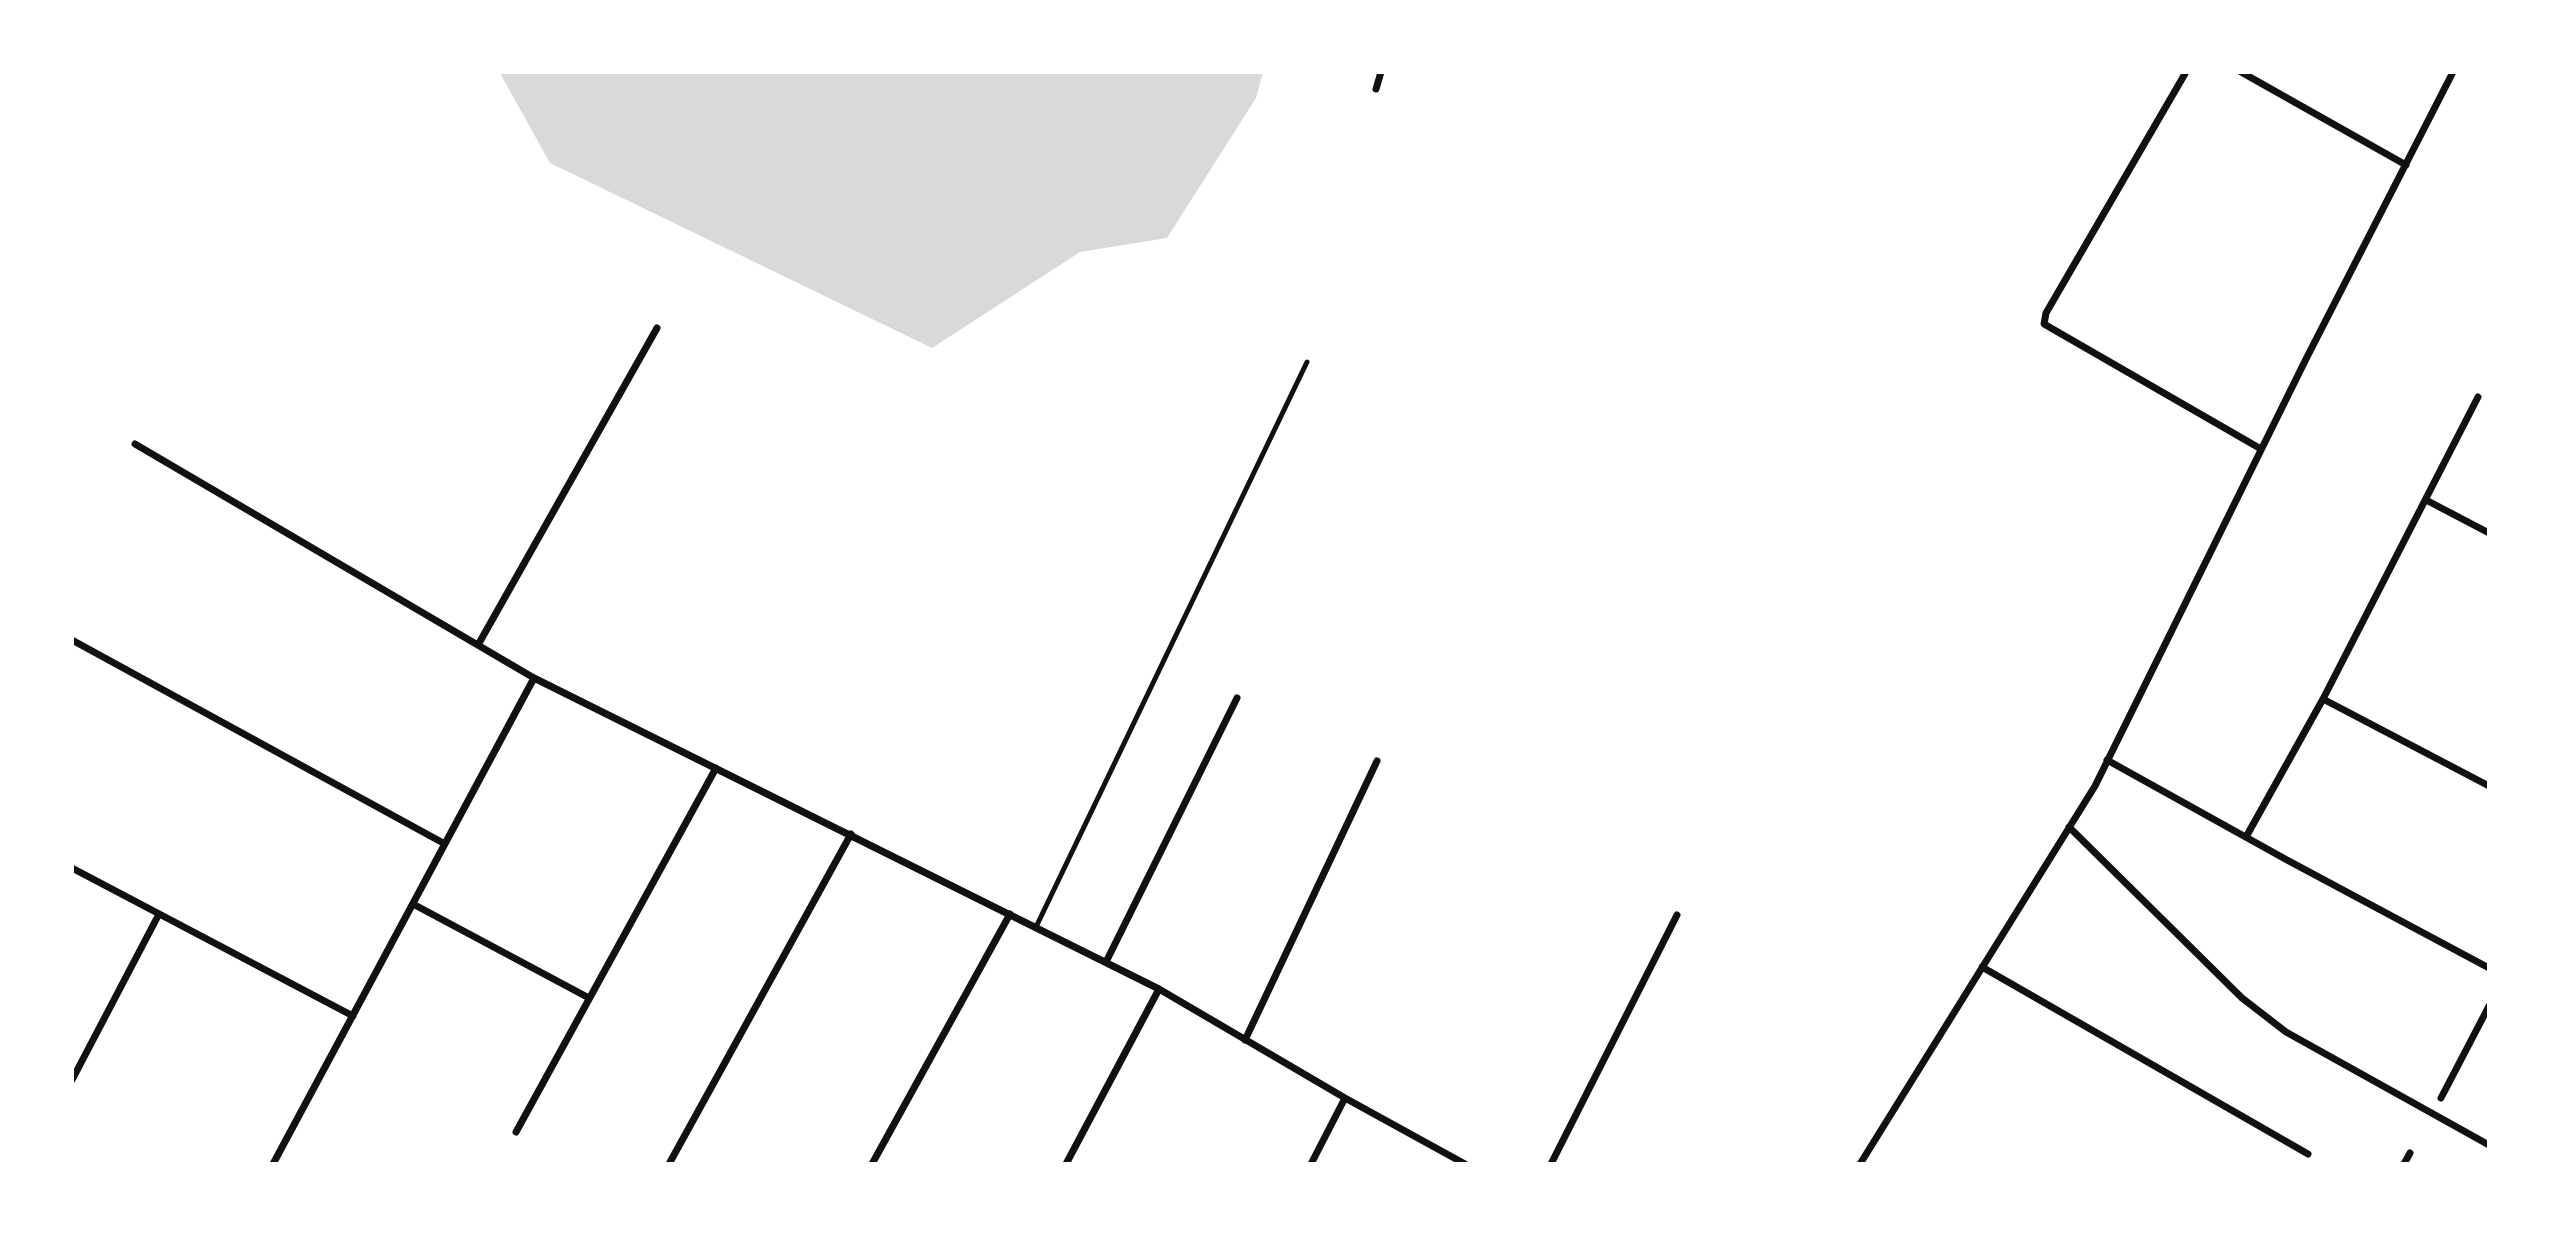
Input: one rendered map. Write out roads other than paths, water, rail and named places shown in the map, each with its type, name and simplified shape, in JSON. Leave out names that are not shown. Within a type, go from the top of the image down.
[{"type":"street","points":[[1376,89],[1381,72]]},
{"type":"street","points":[[2186,72],[2046,313],[2044,324],[2261,449]]},
{"type":"street","points":[[2241,72],[2406,165]]},
{"type":"street","points":[[1860,1164],[2095,786],[2261,449],[2453,72]]},
{"type":"street","points":[[478,645],[657,327]]},
{"type":"street","points":[[2246,837],[2323,699],[2478,397]]},
{"type":"street","points":[[135,443],[534,678],[1159,989],[1345,1098],[1465,1164]]},
{"type":"street","points":[[2426,500],[2489,533]]},
{"type":"street","points":[[72,640],[445,844]]},
{"type":"street","points":[[273,1164],[534,678]]},
{"type":"street","points":[[1106,962],[1237,698]]},
{"type":"street","points":[[2323,699],[2489,786]]},
{"type":"street","points":[[2107,760],[2489,968]]},
{"type":"street","points":[[1245,1040],[1377,761]]},
{"type":"street","points":[[516,1132],[716,768]]},
{"type":"street","points":[[2069,827],[2264,1017],[2286,1032],[2489,1145]]},
{"type":"street","points":[[669,1164],[851,835]]},
{"type":"street","points":[[72,868],[353,1016]]},
{"type":"street","points":[[413,904],[589,998]]},
{"type":"street","points":[[72,1080],[159,914]]},
{"type":"street","points":[[872,1164],[1010,914]]},
{"type":"street","points":[[1551,1164],[1677,915]]},
{"type":"street","points":[[1982,967],[2308,1154]]},
{"type":"street","points":[[1066,1164],[1159,989]]},
{"type":"street","points":[[2441,1098],[2489,1006]]},
{"type":"street","points":[[1311,1164],[1345,1098]]},
{"type":"street","points":[[2404,1164],[2410,1153]]},
{"type":"lane","points":[[1035,927],[1307,362]]}]
